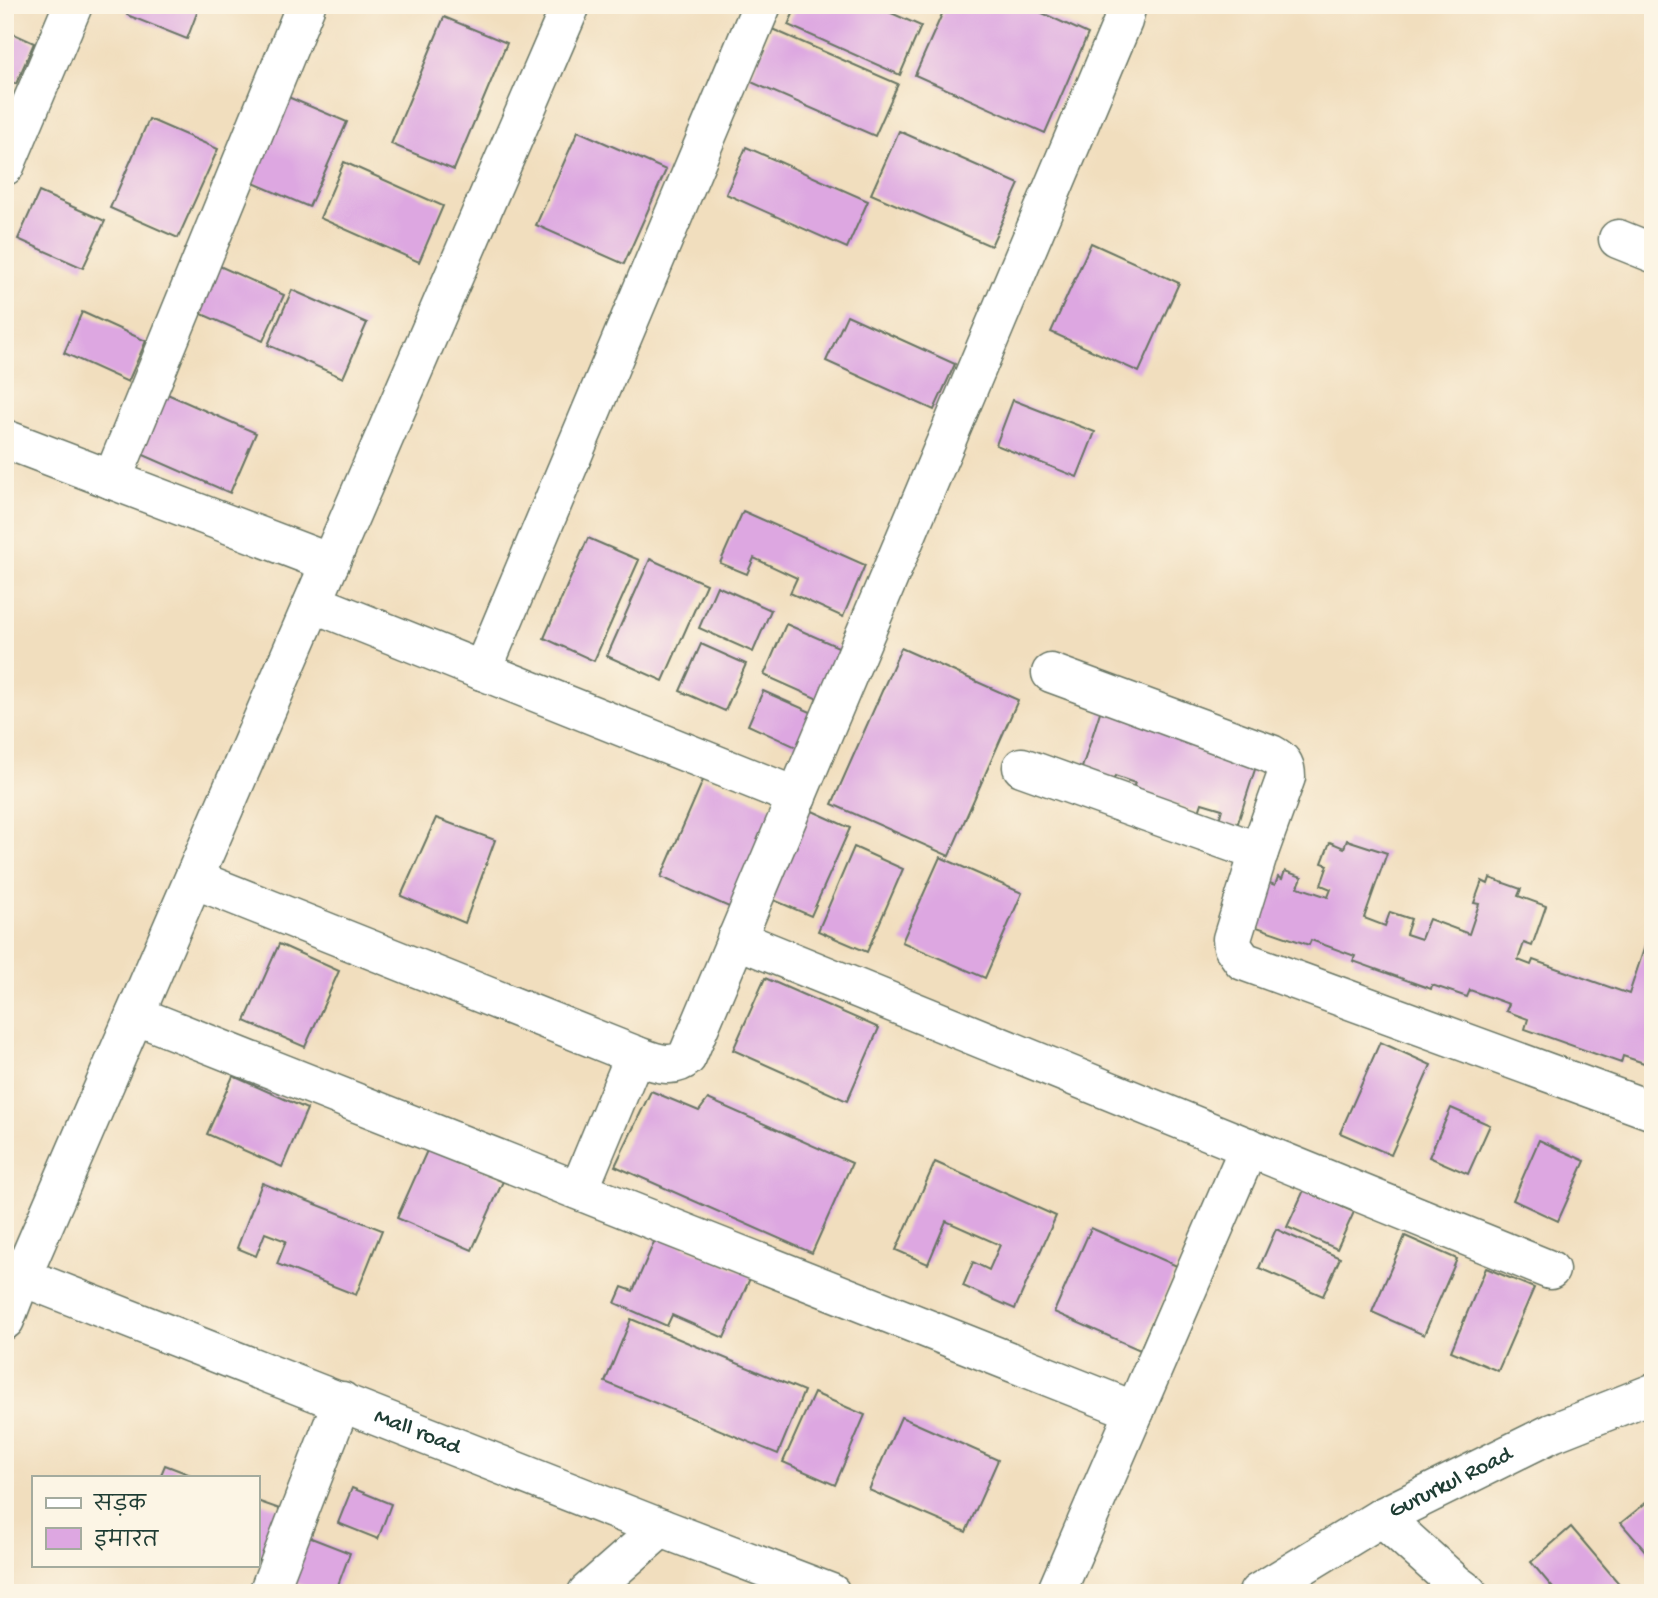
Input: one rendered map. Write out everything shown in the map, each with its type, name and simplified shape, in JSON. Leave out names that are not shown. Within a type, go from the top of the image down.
[{"type":"street","points":[[5,166],[72,5]]},
{"type":"street","points":[[112,480],[306,5]]},
{"type":"street","points":[[5,1320],[14,1273],[135,1015],[571,5]]},
{"type":"street","points":[[482,670],[762,5]]},
{"type":"street","points":[[194,879],[635,1055],[660,1064],[681,1063],[687,1057],[1124,21],[1125,5]]},
{"type":"street","points":[[1618,239],[1653,253]]},
{"type":"street","points":[[5,439],[330,563]]},
{"type":"street","points":[[313,603],[797,797]]},
{"type":"street","points":[[1051,673],[1271,754],[1280,759],[1286,767],[1286,777],[1232,939],[1233,947],[1243,961],[1653,1111]]},
{"type":"street","points":[[1022,767],[1259,852]]},
{"type":"street","points":[[736,939],[1550,1270]]},
{"type":"street","points":[[135,1015],[1135,1411]]},
{"type":"street","points":[[579,1191],[635,1055]]},
{"type":"street","points":[[1056,1593],[1249,1147]]},
{"type":"street","name":"Mall road","points":[[14,1273],[831,1593]]},
{"type":"street","name":"Gururkul Road","points":[[1258,1593],[1382,1517],[1552,1433],[1653,1393]]},
{"type":"street","points":[[268,1593],[342,1401]]},
{"type":"street","points":[[1382,1517],[1468,1593]]},
{"type":"street","points":[[587,1593],[661,1528]]},
{"type":"building","points":[[130,5],[200,5],[187,39],[127,15]]},
{"type":"building","points":[[797,5],[873,5],[921,26],[900,75],[788,25]]},
{"type":"building","points":[[946,5],[1025,5],[1088,34],[1045,133],[915,75]]},
{"type":"building","points":[[444,17],[507,43],[454,170],[391,144]]},
{"type":"building","points":[[772,29],[898,84],[875,136],[749,81]]},
{"type":"building","points":[[5,30],[34,43],[16,84],[5,79]]},
{"type":"building","points":[[281,94],[347,122],[309,207],[244,179]]},
{"type":"building","points":[[149,119],[218,149],[178,238],[110,208]]},
{"type":"building","points":[[578,131],[666,170],[624,264],[536,225]]},
{"type":"building","points":[[899,131],[1019,184],[991,246],[871,194]]},
{"type":"building","points":[[746,147],[868,201],[847,248],[726,194]]},
{"type":"building","points":[[344,162],[443,206],[419,262],[320,218]]},
{"type":"building","points":[[39,192],[105,221],[83,268],[18,239]]},
{"type":"building","points":[[1091,243],[1179,283],[1139,372],[1051,332]]},
{"type":"building","points":[[215,264],[284,295],[263,341],[195,311]]},
{"type":"building","points":[[292,290],[367,323],[343,378],[268,345]]},
{"type":"building","points":[[82,312],[146,341],[128,382],[64,353]]},
{"type":"building","points":[[847,315],[955,364],[934,410],[826,361]]},
{"type":"building","points":[[165,393],[256,433],[230,493],[139,453]]},
{"type":"building","points":[[1013,400],[1095,432],[1077,477],[996,445]]},
{"type":"building","points":[[743,511],[865,565],[843,617],[790,593],[797,578],[754,558],[747,574],[720,563]]},
{"type":"building","points":[[588,538],[639,560],[594,661],[544,638]]},
{"type":"building","points":[[650,559],[706,584],[663,681],[607,656]]},
{"type":"building","points":[[717,586],[771,610],[753,652],[699,628]]},
{"type":"building","points":[[786,624],[852,653],[829,704],[764,675]]},
{"type":"building","points":[[701,644],[746,664],[725,711],[680,691]]},
{"type":"building","points":[[901,648],[1018,700],[949,856],[832,804]]},
{"type":"building","points":[[763,691],[822,717],[807,752],[748,725]]},
{"type":"building","points":[[1101,709],[1258,760],[1235,832],[1217,827],[1222,809],[1202,803],[1199,812],[1132,790],[1135,783],[1115,776],[1111,787],[1079,777]]},
{"type":"building","points":[[704,778],[781,812],[738,911],[661,877]]},
{"type":"building","points":[[808,809],[850,828],[811,916],[769,898]]},
{"type":"building","points":[[436,818],[495,840],[465,923],[401,896]]},
{"type":"building","points":[[1347,840],[1387,853],[1364,918],[1385,926],[1390,912],[1411,919],[1406,934],[1421,939],[1429,919],[1469,934],[1479,904],[1474,903],[1482,881],[1488,884],[1490,878],[1521,889],[1518,896],[1546,906],[1532,946],[1524,943],[1518,960],[1531,965],[1533,960],[1629,994],[1646,943],[1653,945],[1653,1066],[1623,1056],[1621,1063],[1525,1029],[1528,1019],[1506,1011],[1509,1004],[1470,990],[1467,997],[1432,985],[1431,989],[1353,961],[1355,956],[1311,940],[1309,945],[1251,925],[1267,882],[1275,885],[1278,877],[1282,879],[1285,871],[1302,877],[1298,887],[1328,897],[1331,889],[1321,885],[1328,865],[1322,863],[1330,842],[1344,848]]},
{"type":"building","points":[[854,847],[903,869],[867,952],[818,931]]},
{"type":"building","points":[[940,857],[1022,893],[985,978],[902,942]]},
{"type":"building","points":[[279,944],[339,971],[305,1047],[245,1021]]},
{"type":"building","points":[[765,978],[879,1028],[847,1101],[733,1050]]},
{"type":"building","points":[[1380,1042],[1431,1065],[1391,1155],[1340,1133]]},
{"type":"building","points":[[233,1076],[307,1109],[282,1167],[207,1134]]},
{"type":"building","points":[[651,1091],[699,1111],[708,1099],[852,1163],[812,1253],[615,1166]]},
{"type":"building","points":[[1451,1108],[1490,1125],[1468,1174],[1429,1157]]},
{"type":"building","points":[[1539,1140],[1585,1161],[1558,1221],[1513,1200]]},
{"type":"building","points":[[429,1146],[504,1179],[472,1250],[397,1218]]},
{"type":"building","points":[[935,1162],[1056,1216],[1015,1309],[963,1286],[973,1262],[989,1270],[1000,1245],[946,1221],[928,1264],[896,1250]]},
{"type":"building","points":[[262,1183],[382,1230],[356,1295],[277,1264],[286,1241],[265,1233],[256,1256],[237,1248]]},
{"type":"building","points":[[1304,1190],[1354,1212],[1337,1249],[1287,1227]]},
{"type":"building","points":[[1091,1228],[1177,1266],[1140,1350],[1054,1312]]},
{"type":"building","points":[[1276,1229],[1340,1258],[1323,1296],[1259,1268]]},
{"type":"building","points":[[657,1235],[751,1276],[724,1338],[672,1315],[667,1326],[615,1303],[622,1287],[633,1291]]},
{"type":"building","points":[[1405,1236],[1457,1259],[1424,1335],[1372,1312]]},
{"type":"building","points":[[1486,1268],[1534,1288],[1498,1371],[1451,1351]]},
{"type":"building","points":[[631,1319],[804,1391],[778,1454],[605,1382]]},
{"type":"building","points":[[814,1393],[865,1415],[835,1485],[783,1462]]},
{"type":"building","points":[[901,1417],[998,1460],[966,1532],[869,1490]]},
{"type":"building","points":[[165,1465],[193,1476],[160,1476]]},
{"type":"building","points":[[352,1488],[391,1504],[378,1539],[338,1523]]},
{"type":"building","points":[[1653,1497],[1653,1560],[1621,1523]]},
{"type":"building","points":[[259,1502],[280,1509],[259,1561]]},
{"type":"building","points":[[1571,1527],[1627,1593],[1557,1593],[1531,1562]]},
{"type":"building","points":[[306,1536],[350,1553],[335,1593],[322,1593],[289,1580]]}]
